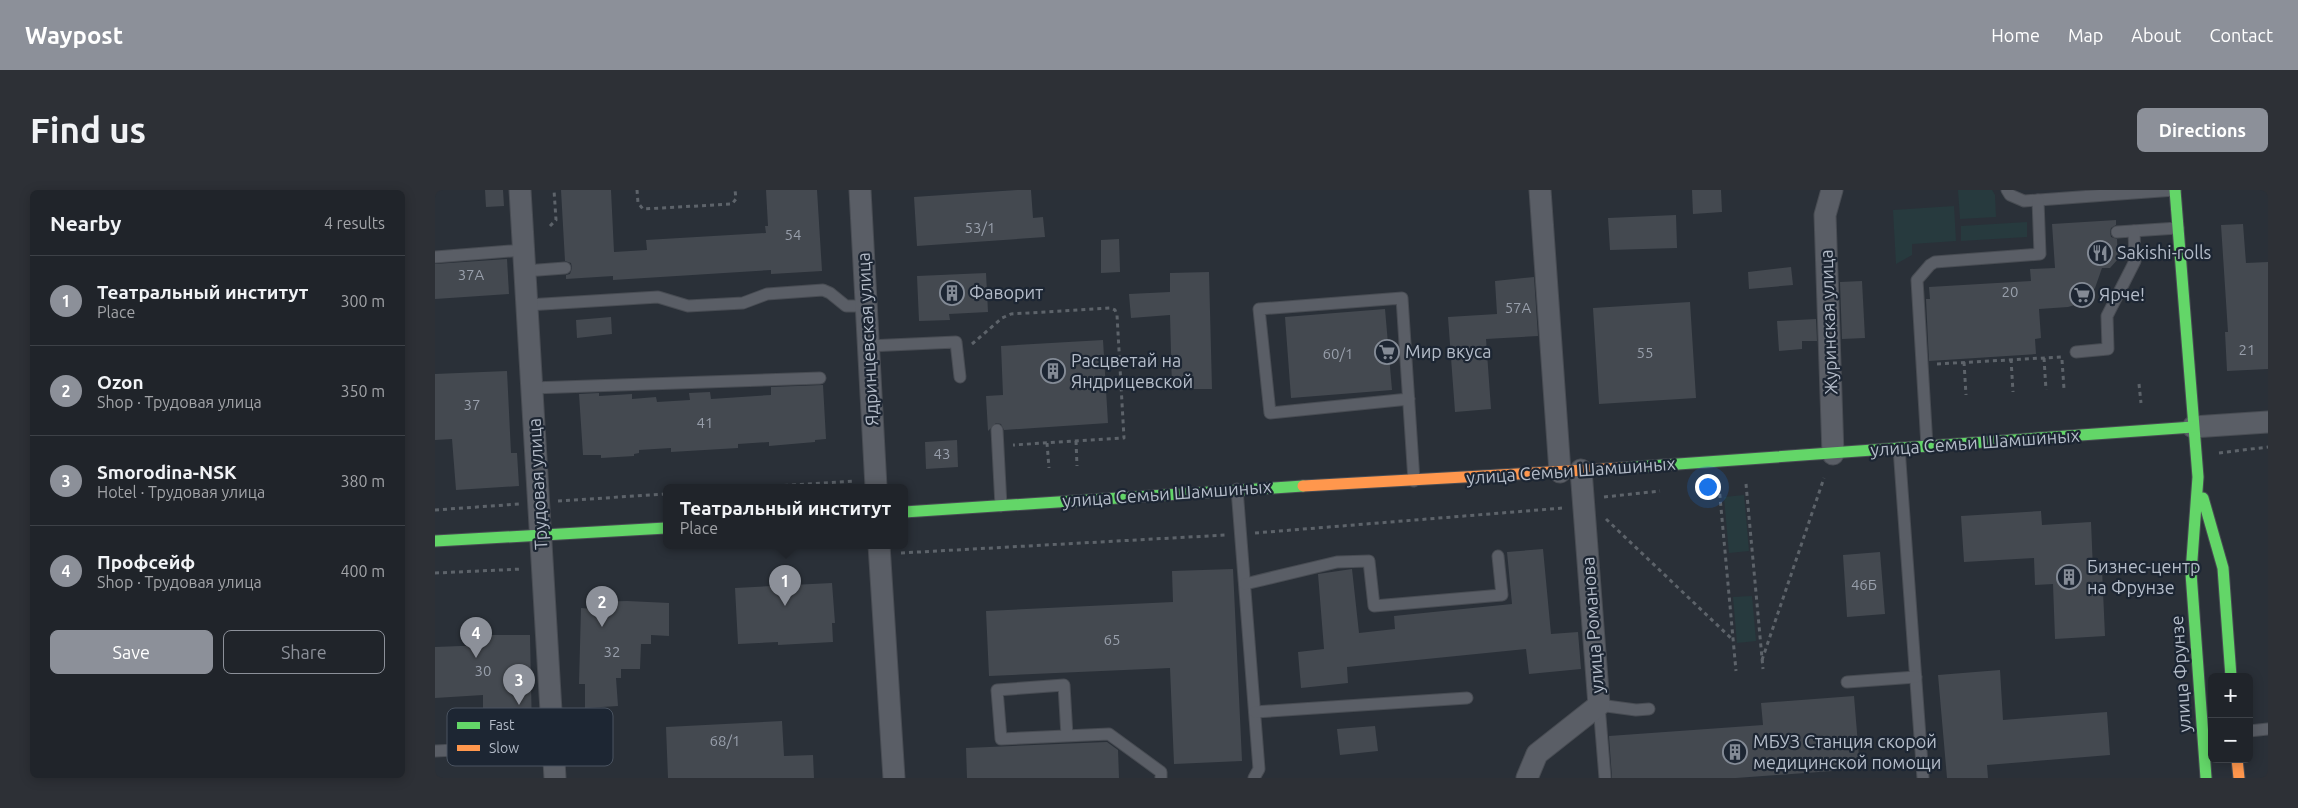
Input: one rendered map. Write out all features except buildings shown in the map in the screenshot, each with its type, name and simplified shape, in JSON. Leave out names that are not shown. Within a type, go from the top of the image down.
[{"type":"street","name":"Трудовая улица","points":[[520,190],[550,708]]},
{"type":"street","name":"Ядринцевская улица","points":[[859,190],[868,346],[868,484]]},
{"type":"street","name":"улица Романова","points":[[1527,778],[1537,754],[1599,705],[1583,498],[1571,471],[1540,190]]},
{"type":"street","name":"Журинская улица","points":[[1831,190],[1825,215],[1833,454]]},
{"type":"street","name":"улица Фрунзе","points":[[2175,190],[2198,477],[2223,568],[2231,673]]},
{"type":"street","name":"улица Семьи Шамшиных","points":[[908,512],[1237,489],[1414,481],[1833,454],[2268,422]]},
{"type":"street","name":"улица Фрунзе","points":[[2198,477],[2191,573],[2206,778]]},
{"type":"street","points":[[435,541],[663,528]]},
{"type":"street","points":[[880,550],[894,778]]},
{"type":"street","points":[[2237,763],[2239,778]]},
{"type":"lane","points":[[2007,190],[2010,195],[2024,201],[2121,192],[2175,190]]},
{"type":"lane","points":[[1927,446],[1917,280],[1935,262],[2040,254],[2038,200]]},
{"type":"lane","points":[[2117,232],[2178,228]]},
{"type":"lane","points":[[2076,352],[2108,349],[2107,316],[2135,261],[2134,231]]},
{"type":"lane","points":[[435,257],[525,261],[565,268]]},
{"type":"lane","points":[[527,305],[658,297],[688,306],[743,303],[767,294],[823,290],[830,293],[846,306],[866,306]]},
{"type":"lane","points":[[1409,399],[1270,413],[1259,309],[1402,298],[1409,399],[1414,481]]},
{"type":"lane","points":[[868,346],[956,342],[958,346],[960,377]]},
{"type":"lane","points":[[532,388],[820,378]]},
{"type":"lane","points":[[997,430],[1001,506]]},
{"type":"lane","points":[[1899,448],[1923,778]]},
{"type":"lane","points":[[1237,489],[1259,769],[1255,778]]},
{"type":"lane","points":[[1245,584],[1337,562],[1369,561],[1374,606],[1473,598],[1502,594],[1498,556]]},
{"type":"lane","points":[[1847,682],[1916,677]]},
{"type":"lane","points":[[1067,736],[1064,685],[997,690],[1001,739],[1067,736],[1109,734],[1161,772],[1161,778]]},
{"type":"lane","points":[[1255,712],[1467,698]]},
{"type":"lane","points":[[1605,778],[1599,705],[1636,710],[1649,709]]},
{"type":"lane","points":[[2253,731],[2268,729]]},
{"type":"path","points":[[550,226],[556,220],[554,190]]},
{"type":"path","points":[[637,190],[638,203],[643,209],[732,204],[736,199],[735,190]]},
{"type":"path","points":[[971,346],[1006,315],[1110,308],[1115,310],[1117,315],[1124,438],[998,446]]},
{"type":"path","points":[[1932,364],[2044,358],[2076,352]]},
{"type":"path","points":[[2062,356],[2064,389]]},
{"type":"path","points":[[2044,358],[2046,390]]},
{"type":"path","points":[[2011,360],[2013,392]]},
{"type":"path","points":[[1964,362],[1966,395]]},
{"type":"path","points":[[2139,384],[2141,403]]},
{"type":"path","points":[[1075,441],[1077,466]]},
{"type":"path","points":[[1047,443],[1049,468]]},
{"type":"path","points":[[1762,660],[1824,477]]},
{"type":"path","points":[[1746,484],[1763,669]]},
{"type":"path","points":[[1719,486],[1736,671]]},
{"type":"path","points":[[562,501],[663,494]]},
{"type":"path","points":[[880,550],[1176,540],[1561,509],[1583,498],[1733,640]]},
{"type":"path","points":[[435,510],[539,502]]},
{"type":"path","points":[[435,573],[543,568]]},
{"type":"green space","points":[[1958,190],[1992,190],[1995,195],[1996,217],[1960,219]]},
{"type":"green space","points":[[1954,206],[1956,241],[1912,244],[1912,255],[1896,264],[1893,210]]},
{"type":"green space","points":[[2027,222],[2027,237],[1961,241],[1961,226]]},
{"type":"green space","points":[[1744,495],[1749,551],[1729,553],[1724,497]]},
{"type":"green space","points":[[1752,596],[1756,641],[1737,643],[1733,597]]},
{"type":"traffic: fast","points":[[2175,190],[2198,477],[2191,573],[2206,778]]},
{"type":"traffic: fast","points":[[1622,468],[2193,427]]},
{"type":"traffic: fast","points":[[908,512],[1303,486]]},
{"type":"traffic: fast","points":[[2203,498],[2223,568],[2231,673]]},
{"type":"traffic: fast","points":[[435,541],[663,528]]},
{"type":"traffic: slow","points":[[1303,486],[1622,468]]},
{"type":"traffic: slow","points":[[2237,763],[2239,778]]},
{"type":"place","name":"Sakishi-rolls","points":[[2100,253]]},
{"type":"place","name":"Фаворит","points":[[952,293]]},
{"type":"place","name":"Ярче!","points":[[2082,295]]},
{"type":"place","name":"Мир вкуса","points":[[1387,352]]},
{"type":"place","name":"Расцветай на Яндрицевской","points":[[1053,371]]},
{"type":"place","name":"Бизнес-центр на Фрунзе","points":[[2069,577]]},
{"type":"place","name":"Театральный институт","points":[[785,606]]},
{"type":"place","name":"Ozon","points":[[602,627]]},
{"type":"place","name":"Профсейф","points":[[476,658]]},
{"type":"place","name":"Smorodina-NSK","points":[[519,705]]},
{"type":"place","name":"МБУЗ Станция скорой медицинской помощи","points":[[1735,752]]}]
